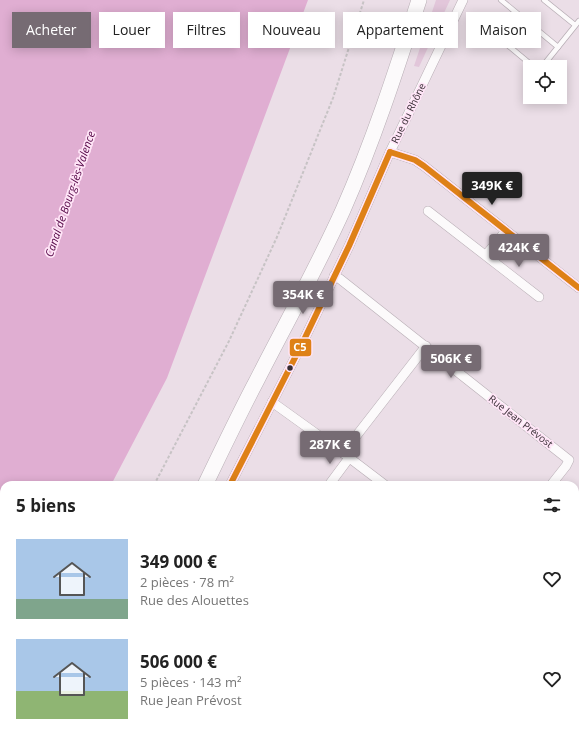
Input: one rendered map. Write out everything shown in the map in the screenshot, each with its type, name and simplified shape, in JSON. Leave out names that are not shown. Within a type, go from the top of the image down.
[{"type":"main road","points":[[207,481],[257,379],[301,297],[343,210],[374,132],[419,0]]},
{"type":"street","name":"Rue du Rhône","points":[[232,481],[302,344],[349,246],[390,152],[463,0]]},
{"type":"street","points":[[390,152],[415,160],[424,166],[579,288]]},
{"type":"street","points":[[428,211],[539,297]]},
{"type":"street","points":[[486,255],[506,231]]},
{"type":"street","name":"Rue Jean Prévost","points":[[334,276],[340,279],[426,346],[569,460],[554,481]]},
{"type":"street","points":[[331,481],[346,455],[426,346]]},
{"type":"street","points":[[272,402],[380,481]]},
{"type":"lane","points":[[501,0],[558,47]]},
{"type":"lane","points":[[544,0],[575,25]]},
{"type":"lane","points":[[548,60],[579,20]]},
{"type":"lane","points":[[511,48],[526,60]]},
{"type":"path","points":[[156,481],[229,341],[277,237],[333,98],[364,0]]},
{"type":"shaded area","points":[[436,0],[450,0],[444,12],[432,12]]},
{"type":"shaded area","points":[[420,48],[428,48],[419,67],[414,66]]},
{"type":"water","name":"Canal de Bourg-lès-Valence","points":[[0,0],[308,0],[304,12],[248,12],[248,48],[290,48],[167,378],[113,481],[0,481]]},
{"type":"transit line","name":"C5","points":[[390,152],[415,160],[424,166],[579,288]]},
{"type":"transit line","name":"C5","points":[[232,481],[302,344],[349,246],[390,152]]}]
